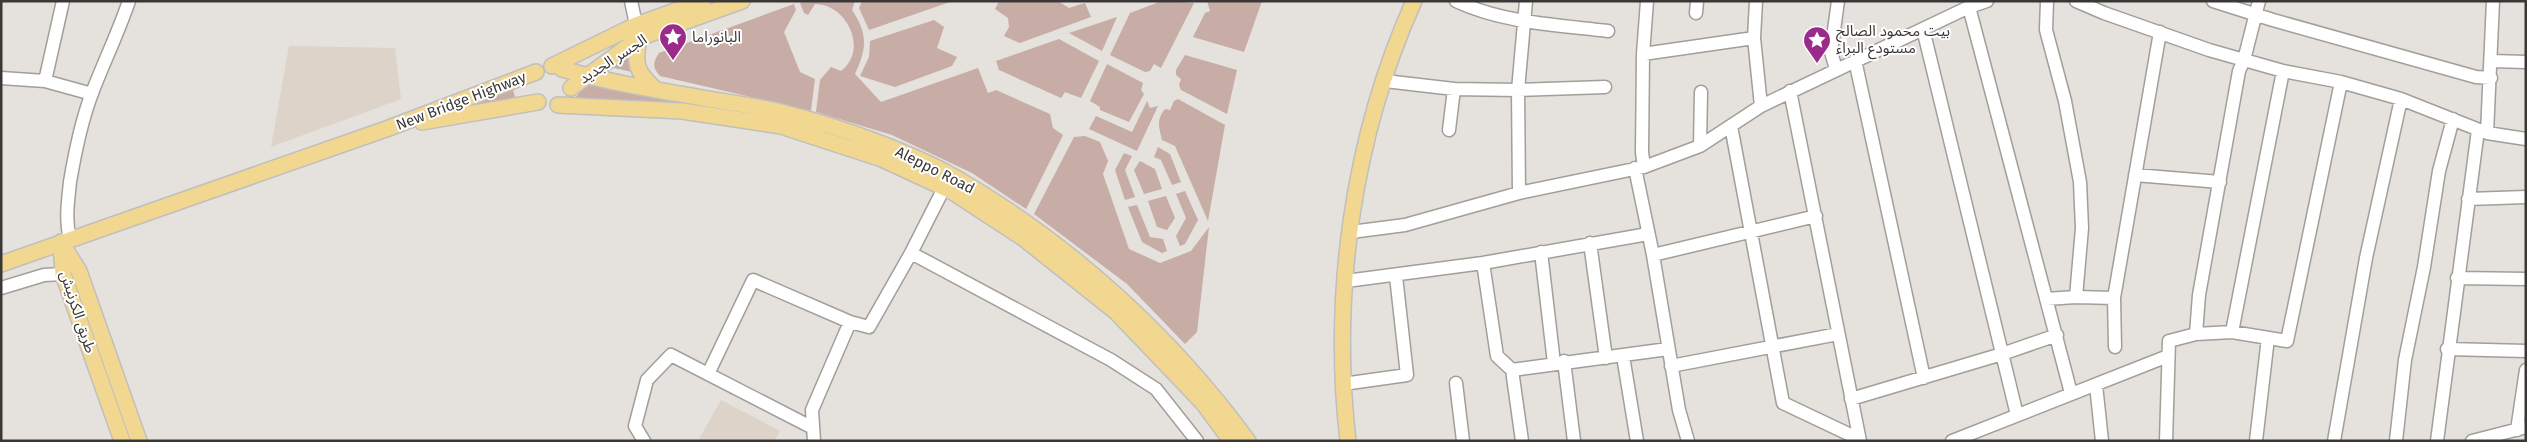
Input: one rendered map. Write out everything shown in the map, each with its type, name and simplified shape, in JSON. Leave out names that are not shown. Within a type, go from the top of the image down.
[{"type":"main road","name":"الجسر الجديد","points":[[557,68],[703,1]]},
{"type":"main road","name":"الجسر الجديد","points":[[571,88],[637,32],[742,1]]},
{"type":"main road","points":[[1348,441],[1343,384],[1346,282],[1358,175],[1374,110],[1414,1]]},
{"type":"main road","points":[[637,32],[637,66],[640,75],[656,90]]},
{"type":"main road","points":[[546,66],[557,68],[569,78],[571,88],[567,98],[558,105],[548,106],[538,102],[531,91],[532,78],[536,72],[546,66]]},
{"type":"main road","name":"Aleppo Road","points":[[557,68],[585,76],[656,90],[784,112],[887,146],[957,179],[1031,227],[1126,301],[1214,394],[1248,441]]},
{"type":"main road","name":"New Bridge Highway","points":[[389,128],[536,72]]},
{"type":"main road","name":"New Bridge Highway","points":[[389,128],[538,102]]},
{"type":"main road","name":"Aleppo Road","points":[[558,105],[682,111],[781,126],[882,159],[944,188],[1023,238],[1116,312],[1203,403],[1231,441]]},
{"type":"main road","points":[[1,264],[389,128]]},
{"type":"main road","name":"طريق الكرنيش","points":[[66,241],[63,274],[122,441]]},
{"type":"main road","name":"طريق الكرنيش","points":[[66,241],[139,441]]},
{"type":"street","points":[[46,81],[63,1]]},
{"type":"street","points":[[66,241],[74,158],[92,94],[117,37],[129,1]]},
{"type":"street","points":[[631,1],[637,32]]},
{"type":"street","points":[[1456,1],[1478,11],[1524,21],[1608,31]]},
{"type":"street","points":[[1520,193],[1518,90],[1526,1]]},
{"type":"street","points":[[1647,1],[1643,54],[1642,152],[1640,167],[1648,234],[1668,349],[1679,410],[1688,441]]},
{"type":"street","points":[[1756,1],[1754,38],[1761,106]]},
{"type":"street","points":[[1836,69],[1831,52],[1838,1]]},
{"type":"street","points":[[1351,232],[1405,225],[1520,193],[1640,167],[1700,146],[1761,106],[1790,91],[1963,7],[1987,1]]},
{"type":"street","points":[[2047,1],[2046,30],[2066,101],[2080,182],[2082,228],[2076,297]]},
{"type":"street","points":[[2076,1],[2104,13],[2244,60],[2341,82],[2401,99],[2483,131],[2526,139]]},
{"type":"street","points":[[2213,1],[2258,8],[2273,20],[2467,74],[2491,78]]},
{"type":"street","points":[[2437,441],[2447,349],[2468,199],[2483,131],[2491,78],[2493,1]]},
{"type":"street","points":[[1963,7],[2057,334],[2071,393]]},
{"type":"street","points":[[2196,334],[2199,295],[2238,71],[2244,60],[2258,8]]},
{"type":"street","points":[[1923,28],[2018,415]]},
{"type":"street","points":[[2115,347],[2114,298],[2160,32]]},
{"type":"street","points":[[1643,54],[1754,38]]},
{"type":"street","points":[[1855,60],[1924,378]]},
{"type":"street","points":[[2492,61],[2526,62]]},
{"type":"street","points":[[2232,332],[2283,70]]},
{"type":"street","points":[[1,78],[46,81],[92,94]]},
{"type":"street","points":[[1385,81],[1454,88],[1518,90],[1605,87]]},
{"type":"street","points":[[2166,441],[2169,341],[2196,334],[2232,332],[2287,341],[2341,82]]},
{"type":"street","points":[[1449,130],[1454,88]]},
{"type":"street","points":[[1790,91],[1859,440]]},
{"type":"street","points":[[1700,146],[1701,92]]},
{"type":"street","points":[[2334,441],[2364,268],[2401,99]]},
{"type":"street","points":[[2396,441],[2405,360],[2424,267],[2439,171],[2453,119]]},
{"type":"street","points":[[1731,126],[1753,231],[1783,403],[1859,440]]},
{"type":"street","points":[[2135,176],[2220,182]]},
{"type":"street","points":[[708,374],[753,280],[850,322],[869,327],[911,253],[944,188]]},
{"type":"street","points":[[2468,199],[2526,197]]},
{"type":"street","points":[[1653,255],[1816,216]]},
{"type":"street","points":[[1346,282],[1483,263],[1648,234]]},
{"type":"street","points":[[1590,243],[1606,358]]},
{"type":"street","points":[[1541,252],[1574,441]]},
{"type":"street","points":[[911,253],[1111,360],[1156,389],[1197,441]]},
{"type":"street","points":[[1483,263],[1497,356],[1512,370],[1522,441]]},
{"type":"street","points":[[1,288],[44,275],[63,274]]},
{"type":"street","points":[[1343,384],[1407,375],[1396,276]]},
{"type":"street","points":[[2457,278],[2526,279]]},
{"type":"street","points":[[2046,299],[2076,297],[2114,298]]},
{"type":"street","points":[[814,441],[812,410],[850,322]]},
{"type":"street","points":[[1671,366],[1838,334]]},
{"type":"street","points":[[1851,399],[2002,354],[2057,334]]},
{"type":"street","points":[[2256,441],[2268,338]]},
{"type":"street","points":[[1512,370],[1559,362],[1623,356],[1668,349]]},
{"type":"street","points":[[2447,349],[2526,351]]},
{"type":"street","points":[[644,441],[635,426],[647,380],[671,355],[814,428]]},
{"type":"street","points":[[1623,356],[1637,441]]},
{"type":"street","points":[[1952,441],[2168,356]]},
{"type":"street","points":[[2472,441],[2498,438],[2521,429],[2526,370]]},
{"type":"street","points":[[1456,383],[1463,441]]},
{"type":"street","points":[[2096,385],[2102,441]]},
{"type":"shaded area","points":[[804,1],[855,1],[852,10],[861,26],[864,49],[855,74],[881,102],[978,68],[988,93],[996,90],[1050,114],[1053,128],[1063,135],[1026,209],[972,173],[892,135],[816,112],[820,80],[831,67],[841,71],[849,62],[853,52],[854,41],[851,30],[845,20],[836,12],[826,6],[815,4],[808,15],[804,13],[800,3]]},
{"type":"shaded area","points":[[862,1],[953,1],[869,30],[859,8]]},
{"type":"shaded area","points":[[999,1],[1058,1],[1069,8],[1085,3],[1091,17],[1020,43],[1004,36],[1009,27],[1008,18],[995,9]]},
{"type":"shaded area","points":[[1162,1],[1194,3],[1161,68],[1154,64],[1150,71],[1145,72],[1110,55],[1130,13]]},
{"type":"shaded area","points":[[1207,1],[1262,1],[1244,52],[1193,37],[1205,13],[1210,11]]},
{"type":"shaded area","points":[[794,4],[796,10],[784,32],[800,72],[815,79],[811,111],[660,76],[656,70],[655,62],[659,53]]},
{"type":"shaded area","points":[[1117,17],[1102,51],[1069,33]]},
{"type":"shaded area","points":[[934,20],[944,27],[937,48],[957,57],[952,66],[895,87],[860,76],[869,57],[870,41]]},
{"type":"shaded area","points":[[1059,39],[1099,61],[1081,98],[1065,92],[1061,98],[999,70],[996,61]]},
{"type":"shaded area","points":[[289,46],[395,48],[401,99],[271,147]]},
{"type":"shaded area","points":[[631,53],[632,72],[610,67]]},
{"type":"shaded area","points":[[1185,55],[1237,70],[1227,114],[1181,90],[1179,85],[1181,79],[1176,75],[1176,70]]},
{"type":"shaded area","points":[[1107,64],[1143,83],[1141,90],[1144,94],[1129,122],[1100,110],[1100,107],[1090,101]]},
{"type":"shaded area","points":[[591,80],[764,114],[843,136],[892,156],[842,138],[574,99]]},
{"type":"shaded area","points":[[512,86],[516,101],[422,119]]},
{"type":"shaded area","points":[[1178,99],[1225,125],[1208,221],[1175,146],[1162,140],[1159,127],[1160,117],[1165,109],[1170,110],[1174,101]]},
{"type":"shaded area","points":[[1147,101],[1150,108],[1158,106],[1137,151],[1089,129],[1096,116],[1132,132]]},
{"type":"shaded area","points":[[1085,136],[1100,142],[1108,161],[1103,174],[1129,249],[1160,263],[1191,251],[1209,227],[1197,332],[1185,344],[1127,284],[1034,214],[1074,137]]},
{"type":"shaded area","points":[[1158,147],[1170,154],[1181,182],[1172,185],[1161,160],[1154,157]]},
{"type":"shaded area","points":[[1124,153],[1132,156],[1125,170],[1135,197],[1125,200],[1115,170]]},
{"type":"shaded area","points":[[901,160],[945,178],[1027,230],[1086,277],[1051,251],[944,180]]},
{"type":"shaded area","points":[[1140,161],[1155,169],[1162,189],[1144,194],[1134,170]]},
{"type":"shaded area","points":[[1185,191],[1198,220],[1185,244],[1180,246],[1176,236],[1186,218],[1176,194]]},
{"type":"shaded area","points":[[1166,196],[1175,218],[1167,230],[1157,227],[1148,201]]},
{"type":"shaded area","points":[[1137,205],[1150,237],[1163,239],[1167,251],[1162,253],[1142,242],[1128,207]]},
{"type":"shaded area","points":[[721,400],[780,431],[775,441],[698,441]]},
{"type":"place","name":"البانوراما","points":[[673,61]]},
{"type":"place","name":"بيت محمود الصالح مستودع البراء","points":[[1817,64]]}]
